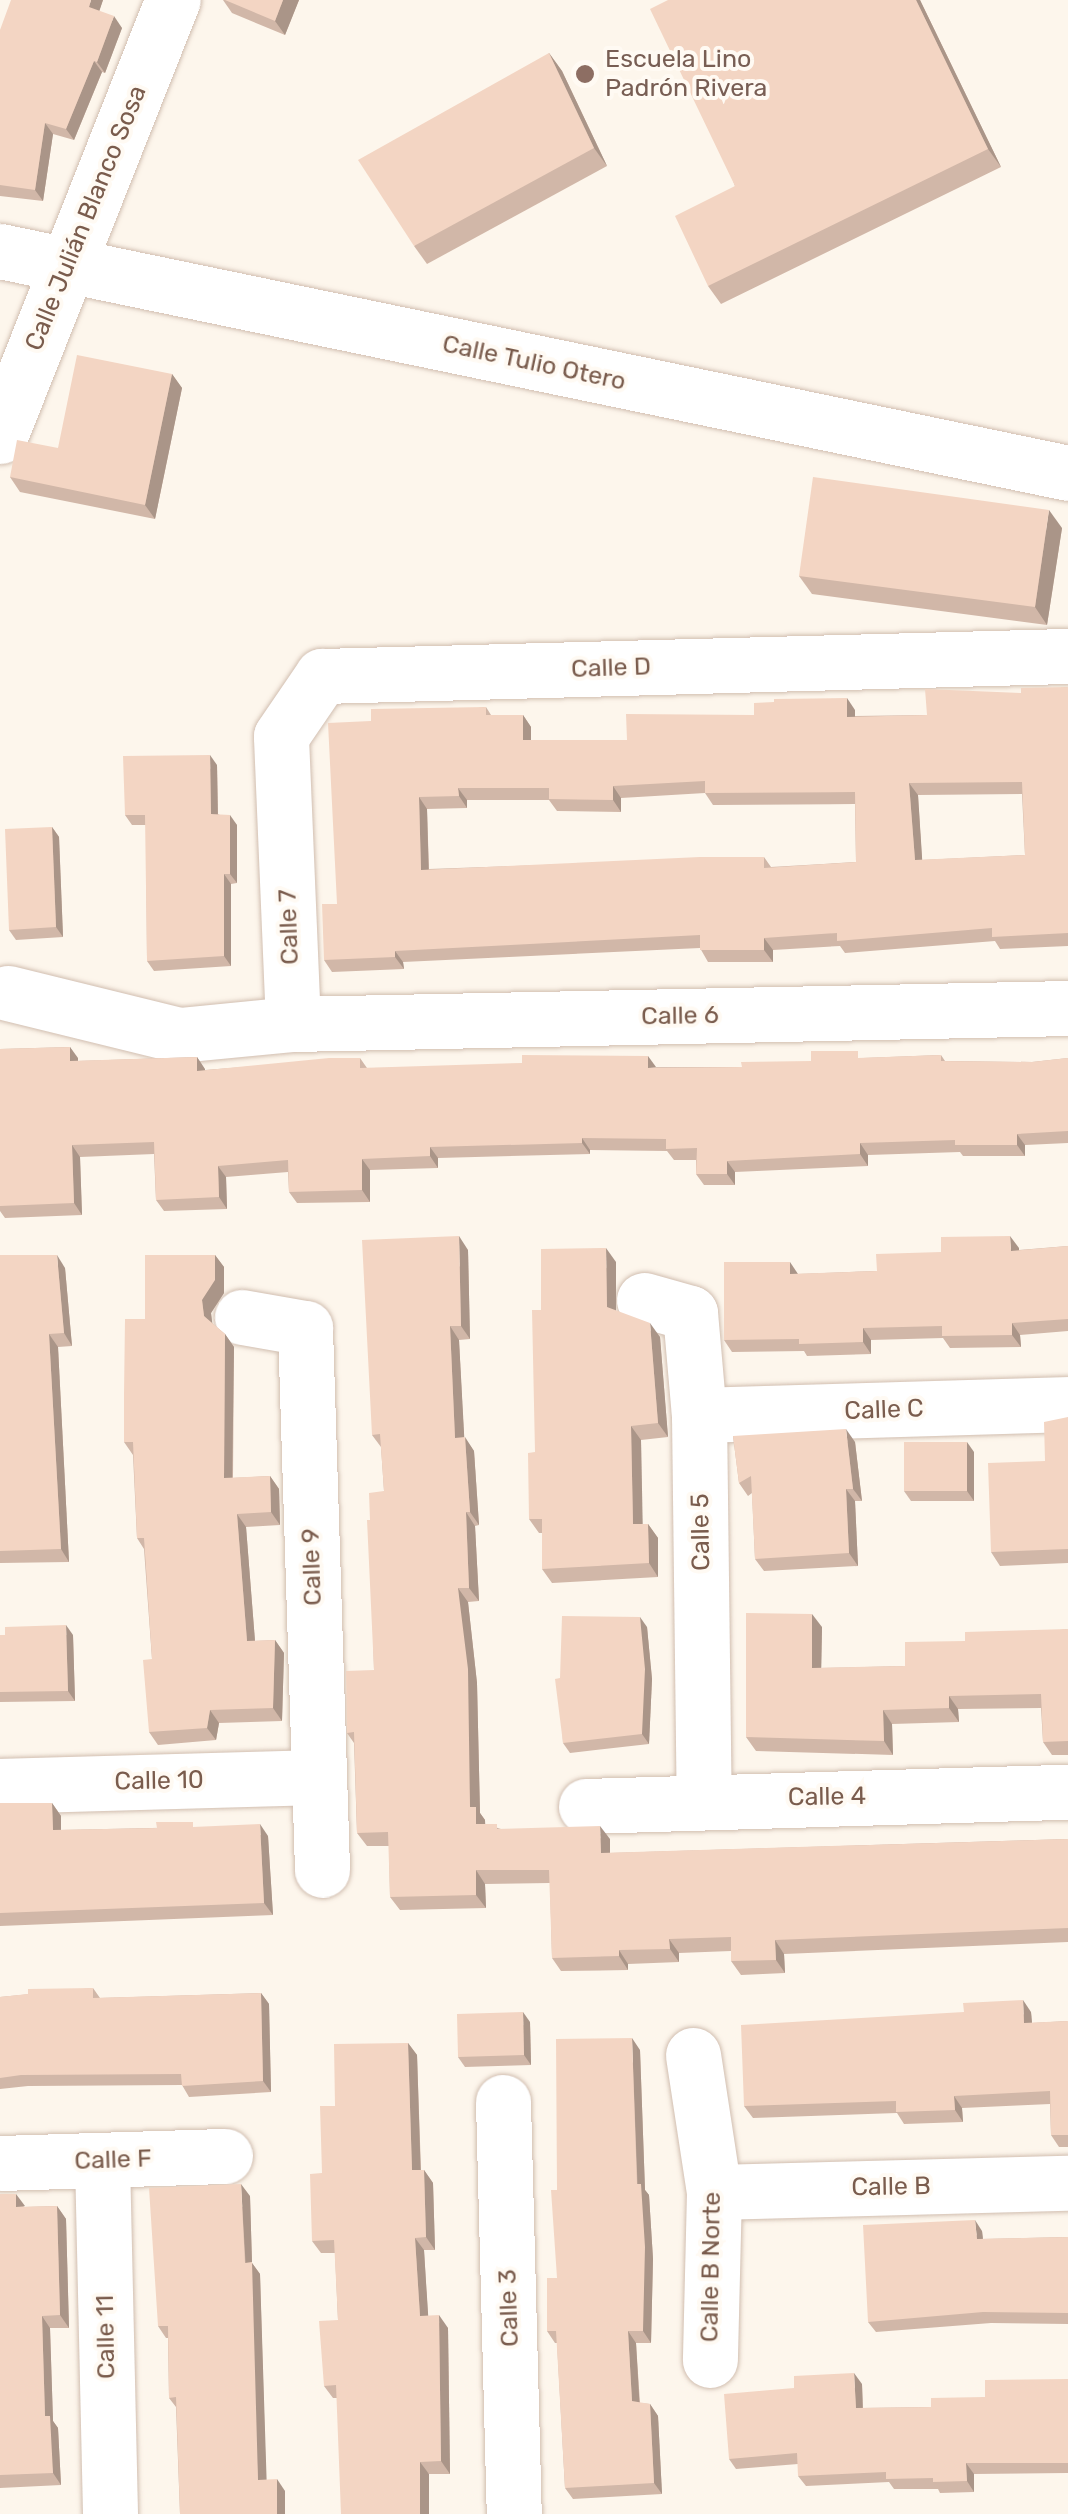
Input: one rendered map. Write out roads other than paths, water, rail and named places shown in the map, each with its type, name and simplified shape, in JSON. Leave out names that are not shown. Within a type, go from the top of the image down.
[{"type":"street","name":"Calle Julián Blanco Sosa","points":[[0,436],[174,0]]},
{"type":"street","name":"Calle Tulio Otero","points":[[0,250],[1068,473]]},
{"type":"street","name":"Calle D","points":[[284,830],[281,736],[322,676],[1068,656]]},
{"type":"street","name":"Calle 7","points":[[284,830],[293,1024]]},
{"type":"street","name":"Calle 6","points":[[8,993],[180,1034],[293,1024],[1068,1008]]},
{"type":"street","name":"Calle 5","points":[[644,1300],[690,1312],[699,1416],[704,1800]]},
{"type":"street","name":"Calle 9","points":[[242,1316],[305,1328],[322,1870]]},
{"type":"street","name":"Calle C","points":[[699,1416],[1068,1404]]},
{"type":"street","name":"Calle 10","points":[[0,1786],[318,1777]]},
{"type":"street","name":"Calle 4","points":[[586,1806],[1068,1792]]},
{"type":"street","name":"Calle B Norte","points":[[693,2055],[714,2192],[710,2360]]},
{"type":"street","name":"Calle 3","points":[[502,2102],[514,2514]]},
{"type":"street","name":"Calle F","points":[[0,2163],[225,2156]]},
{"type":"street","name":"Calle 11","points":[[102,2160],[110,2514]]},
{"type":"street","name":"Calle B","points":[[714,2192],[1068,2182]]},
{"type":"place","name":"Escuela Lino Padrón Rivera","points":[[585,74]]}]
